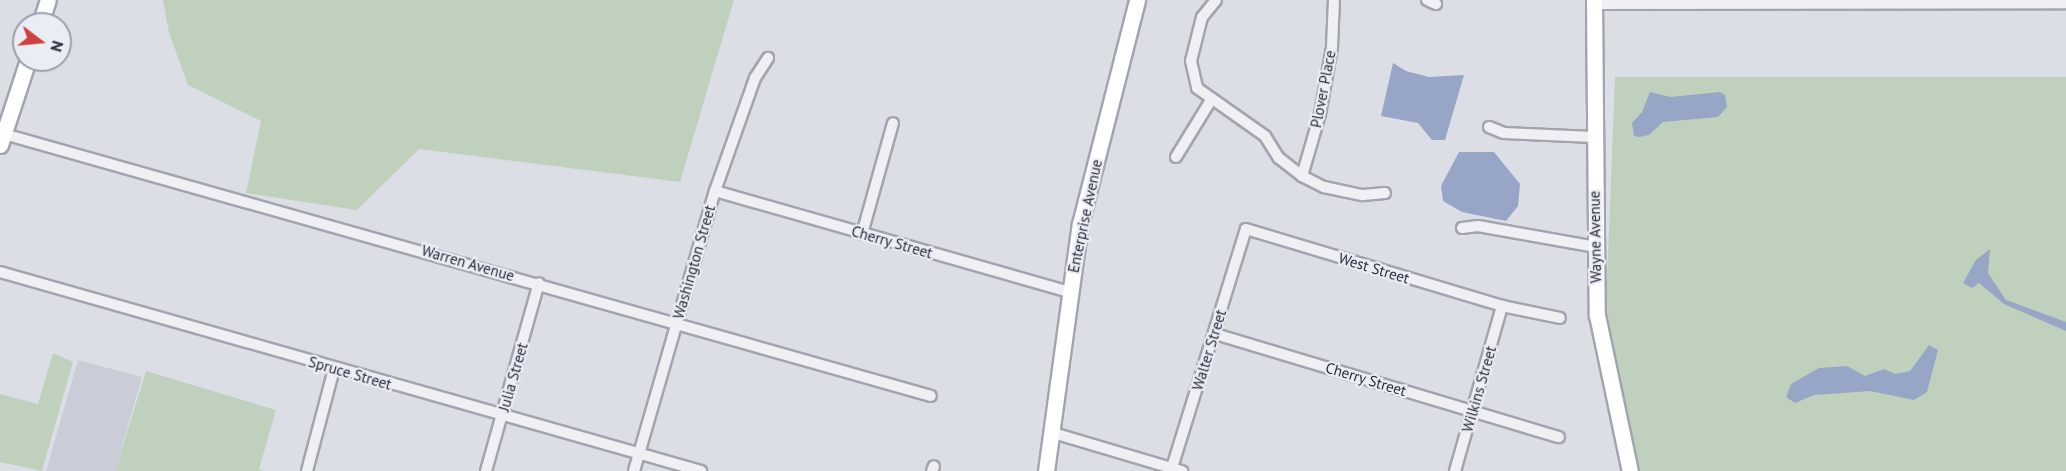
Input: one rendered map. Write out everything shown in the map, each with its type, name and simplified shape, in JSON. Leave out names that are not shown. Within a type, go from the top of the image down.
[{"type":"street","name":"Enterprise Avenue","points":[[1046,471],[1080,224],[1137,0]]},
{"type":"street","points":[[1216,0],[1202,17],[1191,61],[1197,88],[1265,136],[1280,158],[1302,176],[1324,187],[1363,195],[1385,193]]},
{"type":"street","name":"Plover Place","points":[[1302,176],[1320,114],[1332,47],[1334,0]]},
{"type":"street","points":[[1594,2],[2066,3]]},
{"type":"street","name":"Wayne Avenue","points":[[1594,2],[1593,137],[1597,315],[1630,471]]},
{"type":"street","name":"Washington Street","points":[[634,471],[715,191],[755,78],[768,58]]},
{"type":"street","points":[[2,140],[24,72]]},
{"type":"street","points":[[1176,157],[1211,100]]},
{"type":"street","points":[[862,234],[893,123]]},
{"type":"street","points":[[1489,127],[1504,133],[1593,137]]},
{"type":"street","name":"Warren Avenue","points":[[2,140],[539,283],[676,325],[931,396]]},
{"type":"street","name":"Cherry Street","points":[[715,191],[1069,292]]},
{"type":"street","points":[[1462,228],[1478,226],[1596,247]]},
{"type":"street","name":"West Street","points":[[1246,230],[1502,306],[1560,318]]},
{"type":"street","name":"Walter Street","points":[[1175,470],[1246,230]]},
{"type":"street","name":"Spruce Street","points":[[0,272],[501,417],[701,471]]},
{"type":"street","name":"Julia Street","points":[[486,471],[539,283]]},
{"type":"street","name":"Wilkins Street","points":[[1455,471],[1502,306]]},
{"type":"street","name":"Cherry Street","points":[[1215,334],[1559,437]]},
{"type":"street","points":[[307,471],[334,369]]},
{"type":"street","points":[[1050,432],[1175,470]]},
{"type":"shaded area","points":[[78,360],[142,377],[115,471],[46,471]]},
{"type":"green space","points":[[163,0],[734,0],[680,182],[419,149],[357,210],[246,193],[261,121],[188,85],[169,33]]},
{"type":"green space","points":[[1615,77],[2066,77],[2066,471],[1637,471],[1606,308]]},
{"type":"green space","points":[[53,353],[73,362],[42,471],[0,462],[0,394],[38,404]]},
{"type":"green space","points":[[146,371],[276,410],[259,469],[263,471],[115,471]]},
{"type":"water","points":[[1393,63],[1406,71],[1429,77],[1464,75],[1445,140],[1432,140],[1418,123],[1381,116]]},
{"type":"water","points":[[1650,92],[1670,97],[1720,92],[1725,95],[1727,107],[1718,117],[1663,122],[1649,135],[1634,136],[1632,123],[1642,112]]},
{"type":"water","points":[[1459,152],[1494,152],[1520,184],[1518,206],[1506,221],[1462,212],[1443,201],[1441,186]]},
{"type":"water","points":[[1990,249],[1988,273],[2006,300],[2066,322],[2066,331],[2004,304],[1979,283],[1972,288],[1963,283],[1976,260]]},
{"type":"water","points":[[1929,345],[1938,350],[1927,392],[1914,400],[1870,391],[1814,395],[1795,403],[1786,397],[1791,384],[1819,368],[1847,366],[1865,376],[1884,369],[1895,374],[1910,371]]}]
